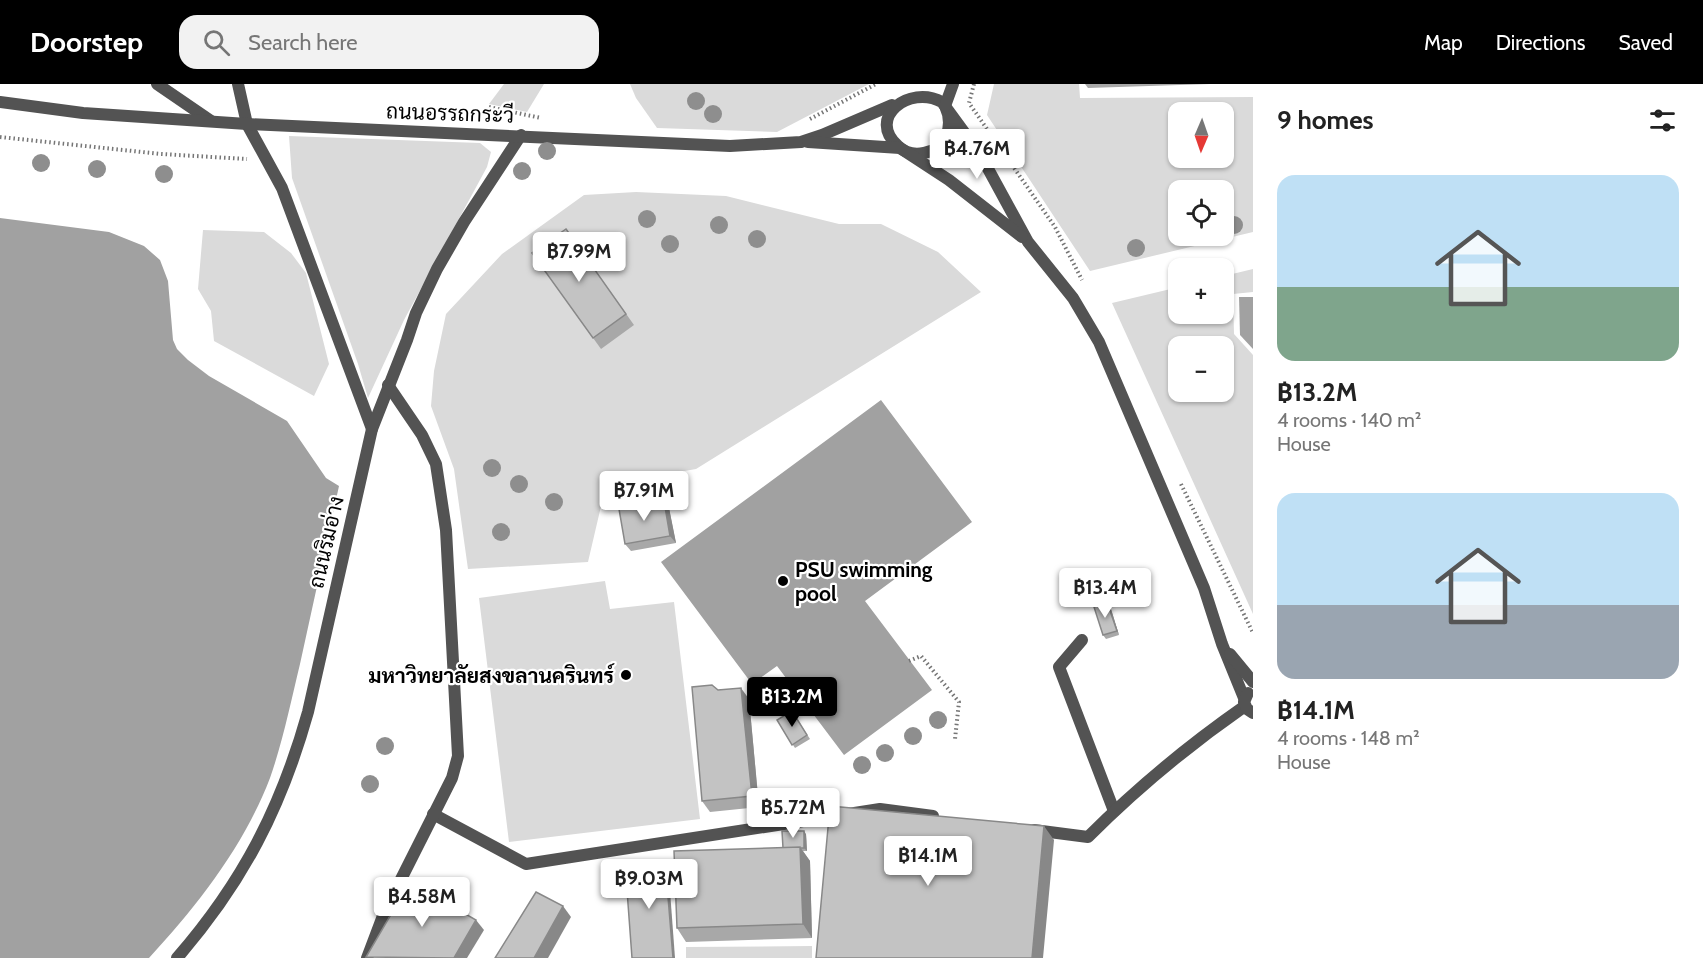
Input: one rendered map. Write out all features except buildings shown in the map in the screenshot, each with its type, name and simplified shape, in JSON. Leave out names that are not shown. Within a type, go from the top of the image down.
[{"type":"street","points":[[157,84],[211,121]]},
{"type":"street","points":[[238,84],[247,124],[269,160],[282,188],[372,429]]},
{"type":"street","points":[[909,93],[919,84]]},
{"type":"street","points":[[801,142],[900,148],[919,154],[929,152],[945,139],[950,118],[945,106],[953,84]]},
{"type":"street","points":[[1028,242],[949,180],[894,143],[887,127],[888,112],[901,96],[919,91],[930,93],[945,106],[980,154],[1028,242],[1073,298],[1099,342],[1204,588],[1222,644],[1249,704],[1253,725]]},
{"type":"street","name":"ถนนอรรถกระวี","points":[[0,102],[83,113],[247,124],[730,146],[801,142],[892,105]]},
{"type":"street","name":"ถนนริมอ่าง","points":[[177,958],[207,921],[241,871],[277,804],[309,712],[372,429],[388,385],[416,313],[444,255],[521,135]]},
{"type":"street","points":[[367,958],[384,913],[452,778],[458,756],[446,530],[436,464],[422,435],[388,385]]},
{"type":"street","points":[[1082,640],[1059,667],[1114,811]]},
{"type":"street","points":[[1222,644],[1253,682]]},
{"type":"street","points":[[1019,828],[1088,837],[1114,811],[1212,729],[1249,704]]},
{"type":"street","points":[[433,814],[526,864],[880,809],[949,818]]},
{"type":"path","points":[[806,121],[876,84]]},
{"type":"path","points":[[489,107],[547,119]]},
{"type":"path","points":[[0,137],[161,154],[269,160]]},
{"type":"path","points":[[909,661],[921,656],[959,702],[955,739]]},
{"type":"shaded area","points":[[504,84],[544,84],[527,112],[489,104]]},
{"type":"shaded area","points":[[630,84],[869,84],[777,132],[657,128],[636,98]]},
{"type":"shaded area","points":[[994,84],[1079,84],[1080,98],[1253,97],[1253,232],[1234,237],[1234,180],[1168,180],[1168,246],[1194,246],[1090,271],[987,115]]},
{"type":"shaded area","points":[[289,136],[480,143],[491,152],[487,167],[404,320],[368,398],[292,178]]},
{"type":"shaded area","points":[[636,192],[726,196],[839,224],[881,224],[938,252],[981,292],[696,469],[639,479],[602,502],[588,562],[468,569],[454,469],[431,406],[434,371],[446,314],[502,254],[584,195]]},
{"type":"shaded area","points":[[0,218],[109,232],[144,246],[160,260],[168,281],[173,340],[177,349],[209,376],[287,421],[326,478],[339,486],[290,707],[270,778],[247,827],[218,874],[149,958],[0,958]]},
{"type":"shaded area","points":[[203,230],[264,232],[291,253],[306,273],[329,364],[314,396],[214,341],[211,311],[198,289]]},
{"type":"shaded area","points":[[1253,269],[1253,292],[1234,294],[1234,274]]},
{"type":"shaded area","points":[[1168,290],[1168,324],[1234,324],[1234,334],[1253,355],[1253,614],[1112,303]]},
{"type":"shaded area","points":[[1239,297],[1253,297],[1253,349],[1240,335]]},
{"type":"shaded area","name":"PSU swimming pool","points":[[881,400],[972,522],[865,601],[932,690],[844,755],[777,666],[752,684],[661,562]]},
{"type":"shaded area","points":[[605,581],[610,609],[674,602],[700,819],[509,842],[479,598]]},
{"type":"shaded area","points":[[812,946],[812,958],[686,958],[686,947]]},
{"type":"place","name":"PSU swimming pool","points":[[783,581]]},
{"type":"place","name":"มหาวิทยาลัยสงขลานครินทร์","points":[[626,675]]}]
